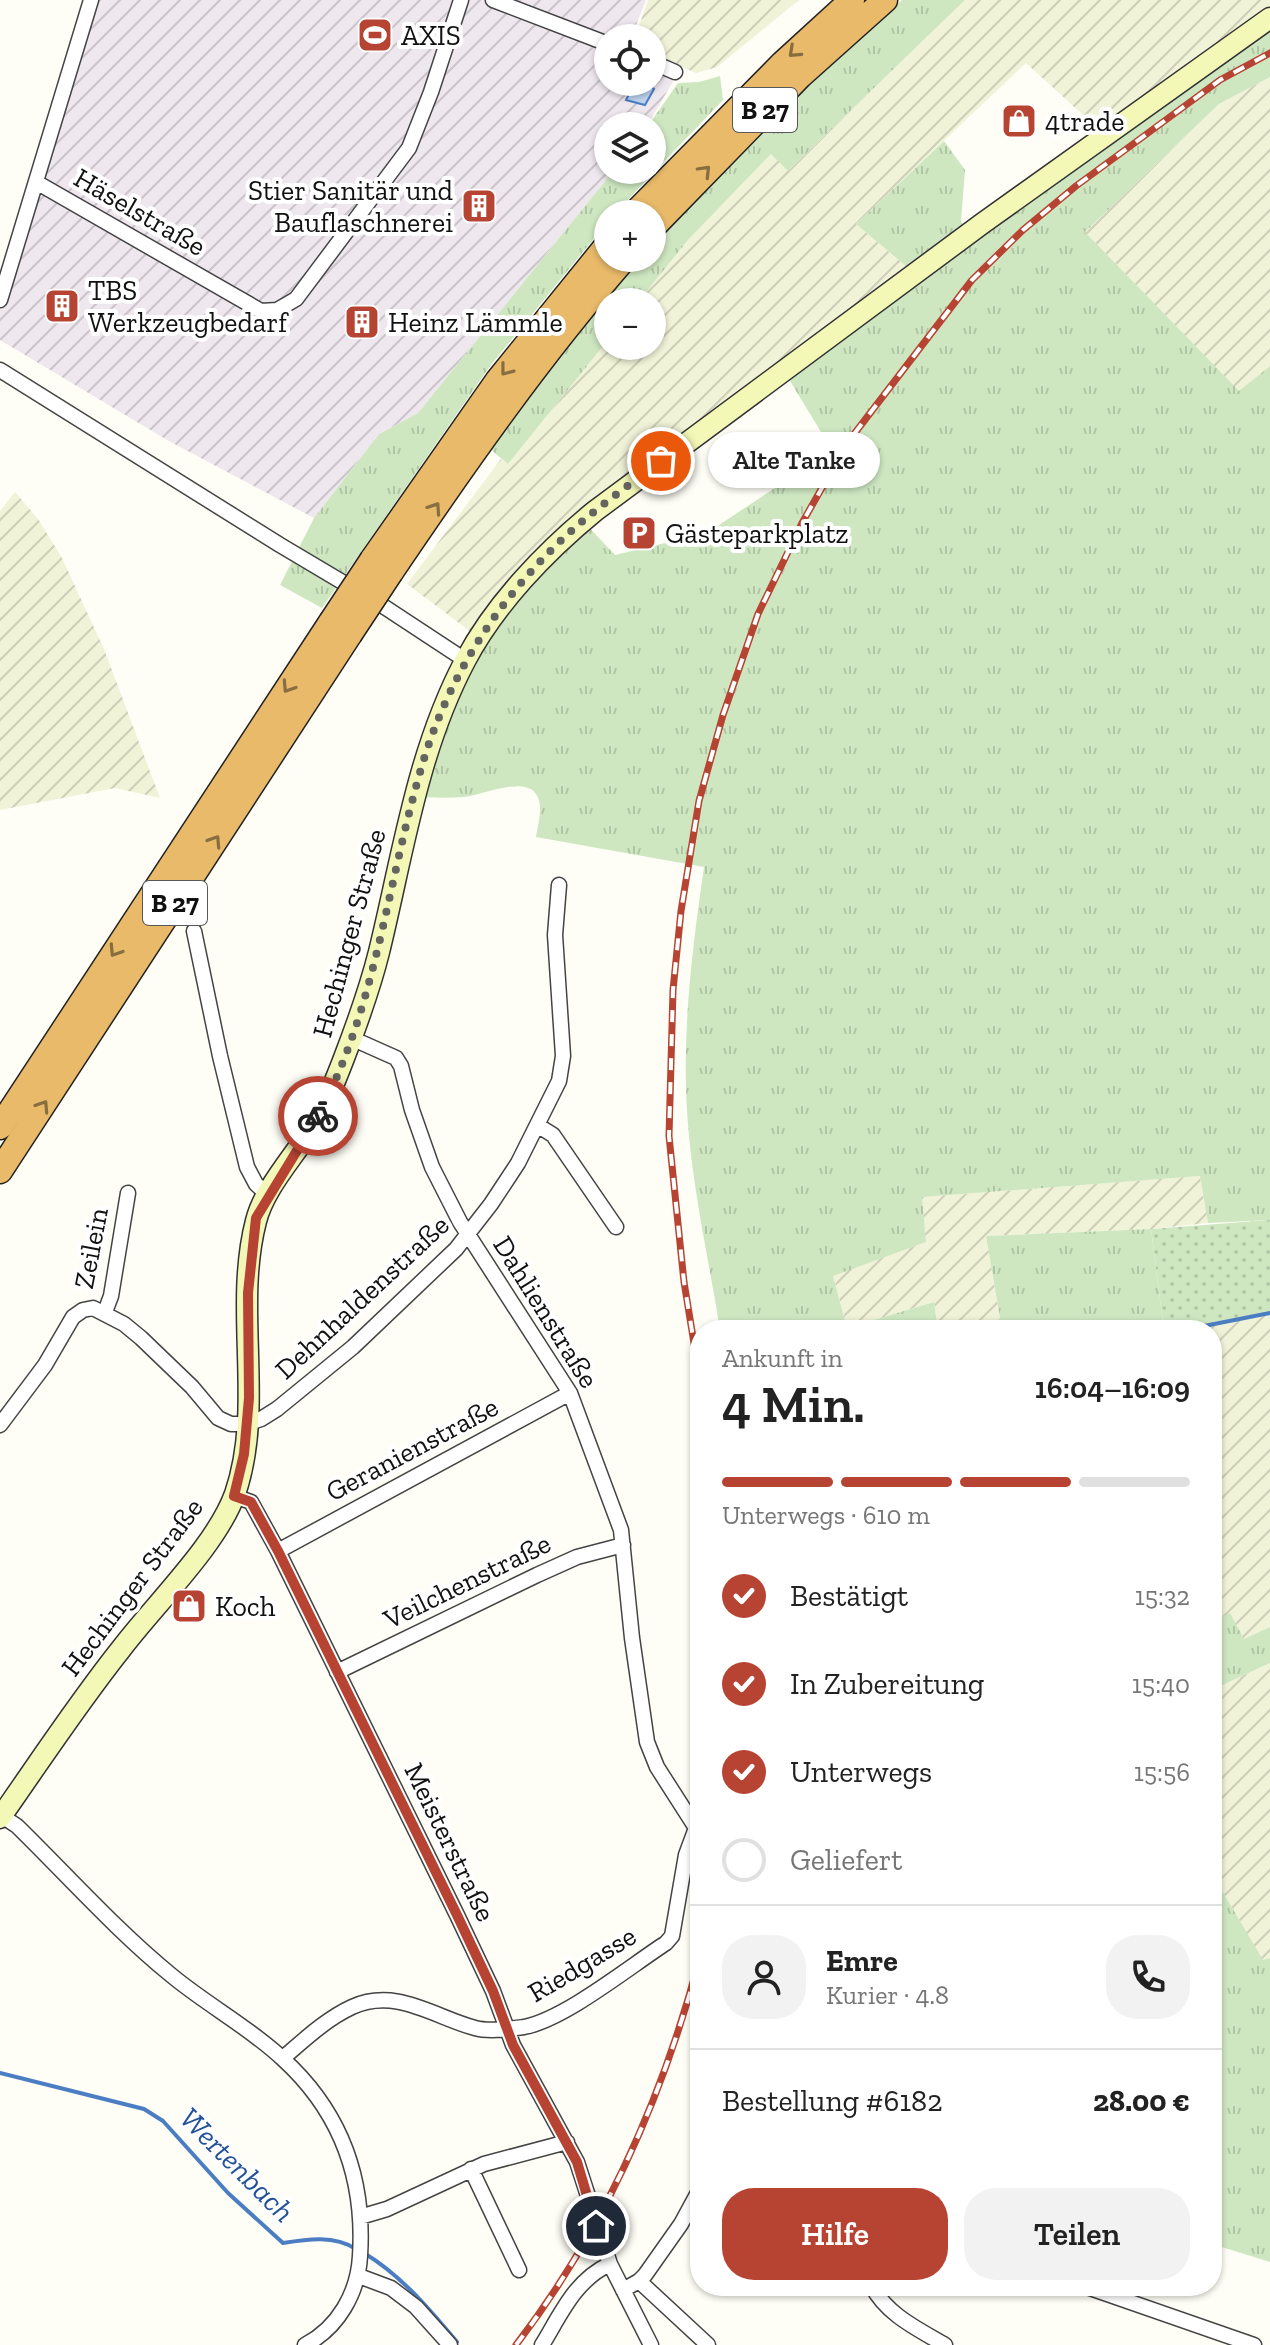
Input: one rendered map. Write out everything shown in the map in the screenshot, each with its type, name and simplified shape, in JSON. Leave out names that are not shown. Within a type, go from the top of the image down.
[{"type":"highway","name":"B 27","points":[[648,200],[783,63],[852,0]]},
{"type":"highway","name":"B 27","points":[[666,214],[800,76],[885,0]]},
{"type":"highway","name":"B 27","points":[[0,1127],[340,628],[498,380],[594,261]]},
{"type":"highway","name":"B 27","points":[[381,566],[613,272]]},
{"type":"highway","name":"B 27","points":[[0,1171],[340,628]]},
{"type":"street","points":[[0,300],[91,0]]},
{"type":"street","name":"Häselstraße","points":[[36,182],[261,311],[277,310],[296,299],[409,148],[461,0]]},
{"type":"street","points":[[493,0],[594,39]]},
{"type":"street","name":"Hechinger Straße","points":[[1,1817],[76,1707],[200,1552],[234,1496],[244,1454],[251,1250],[256,1218],[330,1095],[378,956],[418,782],[433,735],[465,660],[508,599],[547,556],[595,511],[983,223],[1270,18]]},
{"type":"street","points":[[666,68],[675,72]]},
{"type":"street","points":[[0,370],[465,660]]},
{"type":"street","name":"Dehnhaldenstraße","points":[[246,1424],[277,1409],[353,1347],[468,1236],[518,1163],[559,1081],[563,1065],[555,935],[559,885]]},
{"type":"street","points":[[194,931],[247,1167],[256,1184],[268,1195]]},
{"type":"street","name":"Dahlienstraße","points":[[351,1038],[396,1058],[401,1066],[432,1167],[468,1236],[570,1393],[621,1530],[647,1742],[657,1767],[690,1819]]},
{"type":"street","points":[[537,1125],[553,1135],[616,1227]]},
{"type":"street","name":"Zeilein","points":[[105,1312],[111,1296],[128,1193]]},
{"type":"street","points":[[0,1425],[45,1365],[73,1317],[93,1308],[105,1312],[141,1338],[192,1387],[218,1418],[231,1424],[246,1424]]},
{"type":"street","name":"Geranienstraße","points":[[278,1551],[570,1393]]},
{"type":"street","name":"Meisterstraße","points":[[234,1496],[251,1502],[278,1551],[457,1915],[493,1991],[513,2045],[577,2162],[610,2264],[651,2345]]},
{"type":"street","name":"Veilchenstraße","points":[[337,1672],[577,1557],[623,1545]]},
{"type":"street","points":[[1,1817],[17,1826],[171,1975],[283,2058],[323,2104],[338,2127],[354,2179],[360,2217],[359,2269],[340,2316],[328,2330],[305,2345]]},
{"type":"street","name":"Riedgasse","points":[[283,2058],[320,2026],[353,2006],[376,2000],[408,2003],[477,2029],[507,2029],[552,2018],[672,1936],[690,1844]]},
{"type":"street","points":[[360,2217],[387,2209],[471,2169],[567,2142]]},
{"type":"street","points":[[471,2169],[519,2270]]},
{"type":"street","points":[[623,2290],[639,2281],[690,2207]]},
{"type":"street","points":[[542,2345],[574,2292],[585,2280],[610,2264]]},
{"type":"street","points":[[359,2269],[416,2307],[450,2345]]},
{"type":"street","points":[[639,2281],[708,2345]]},
{"type":"street","points":[[878,2296],[894,2313],[945,2345]]},
{"type":"street","points":[[1113,2296],[1254,2345]]},
{"type":"shaded area","points":[[91,0],[646,0],[637,24],[594,24],[594,96],[664,96],[655,112],[594,112],[594,184],[603,184],[418,413],[379,434],[314,518],[167,440],[0,340],[0,300]]},
{"type":"shaded area","points":[[666,75],[675,78],[666,93]]},
{"type":"green space","points":[[648,0],[799,0],[717,67],[696,73],[666,60],[666,24],[640,24]]},
{"type":"green space","points":[[902,0],[965,0],[788,171],[771,154],[688,240],[666,267],[666,231],[814,78]]},
{"type":"green space","points":[[965,0],[1270,0],[1270,18],[1105,135],[1026,63],[856,224],[915,274],[595,511],[479,638],[407,584],[501,459],[508,464],[594,357],[594,360],[666,360],[666,288],[649,288],[662,272],[666,272],[666,267],[688,240],[771,154],[789,170]]},
{"type":"green space","points":[[1270,18],[1270,77],[1219,104],[1085,232],[1239,391],[1270,366],[1270,1220],[1208,1223],[1200,1176],[922,1197],[926,1242],[833,1276],[845,1320],[718,1320],[695,1185],[687,1102],[688,1002],[704,867],[536,837],[540,804],[536,794],[522,787],[502,788],[464,797],[414,796],[465,660],[583,521],[615,555],[707,533],[784,482],[821,432],[784,371],[914,273],[856,224],[944,141],[965,170],[961,221],[968,233]]},
{"type":"green space","points":[[720,76],[723,100],[666,160],[666,112],[658,112],[678,83],[699,82]]},
{"type":"green space","points":[[1270,77],[1270,366],[1239,392],[1085,232],[1219,104]]},
{"type":"green space","points":[[603,184],[643,184],[627,200],[594,200],[594,238],[490,366],[322,608],[280,585],[314,518],[379,434],[418,413]]},
{"type":"green space","points":[[629,272],[662,272],[649,288],[616,288]]},
{"type":"green space","points":[[594,315],[594,357],[508,464],[490,449]]},
{"type":"green space","points":[[15,492],[38,519],[62,558],[104,649],[160,798],[115,788],[0,810],[0,511]]},
{"type":"green space","points":[[1200,1176],[1208,1223],[1151,1229],[986,1236],[1000,1320],[937,1320],[934,1302],[874,1320],[845,1320],[833,1275],[926,1242],[921,1197]]},
{"type":"green space","points":[[1270,1220],[1270,1313],[1222,1322],[1222,1320],[1163,1320],[1151,1229]]},
{"type":"green space","points":[[1151,1229],[1163,1320],[1000,1320],[986,1236]]},
{"type":"green space","points":[[934,1302],[937,1320],[874,1320]]},
{"type":"green space","points":[[1270,1313],[1270,1627],[1243,1640],[1230,1614],[1222,1618],[1222,1322]]},
{"type":"green space","points":[[1230,1613],[1244,1639],[1270,1627],[1270,1663],[1222,1685],[1222,1617]]},
{"type":"green space","points":[[1270,1663],[1270,1958],[1263,1961],[1222,1891],[1222,1685]]},
{"type":"green space","points":[[1222,1891],[1263,1960],[1270,1958],[1270,2262],[1222,2247]]},
{"type":"water","points":[[628,96],[650,96],[645,105],[626,100]]},
{"type":"waterway","points":[[1222,1322],[1270,1313]]},
{"type":"waterway","name":"Wertenbach","points":[[0,2073],[144,2109],[163,2121],[228,2193],[283,2243],[330,2240],[356,2249]]},
{"type":"waterway","name":"Wertenbach","points":[[364,2253],[403,2283],[457,2342]]},
{"type":"railway","points":[[690,1320],[669,1136],[673,990],[681,911],[699,801],[723,715],[758,614],[802,523],[848,442],[972,280],[1023,230],[1076,186],[1220,80],[1270,53]]},
{"type":"railway","points":[[516,2345],[577,2256],[603,2209],[649,2111],[690,1992]]},
{"type":"way so far","points":[[318,1116],[330,1095],[378,956],[421,767],[465,660],[508,599],[547,556],[583,521],[661,461]]},
{"type":"place","name":"AXIS","points":[[375,35]]},
{"type":"place","name":"4trade","points":[[1019,121]]},
{"type":"place","name":"Stier Sanitär und Bauflaschnerei","points":[[479,206]]},
{"type":"place","name":"TBS Werkzeugbedarf","points":[[62,306]]},
{"type":"place","name":"Heinz Lämmle","points":[[362,322]]},
{"type":"place","name":"Alte Tanke","points":[[661,461]]},
{"type":"place","name":"Gästeparkplatz","points":[[639,533]]},
{"type":"place","name":"Koch","points":[[189,1606]]},
{"type":"route","points":[[318,1116],[256,1218],[248,1293],[249,1398],[244,1454],[234,1496],[251,1502],[278,1551],[457,1915],[493,1991],[513,2045],[577,2162],[596,2226]]}]
